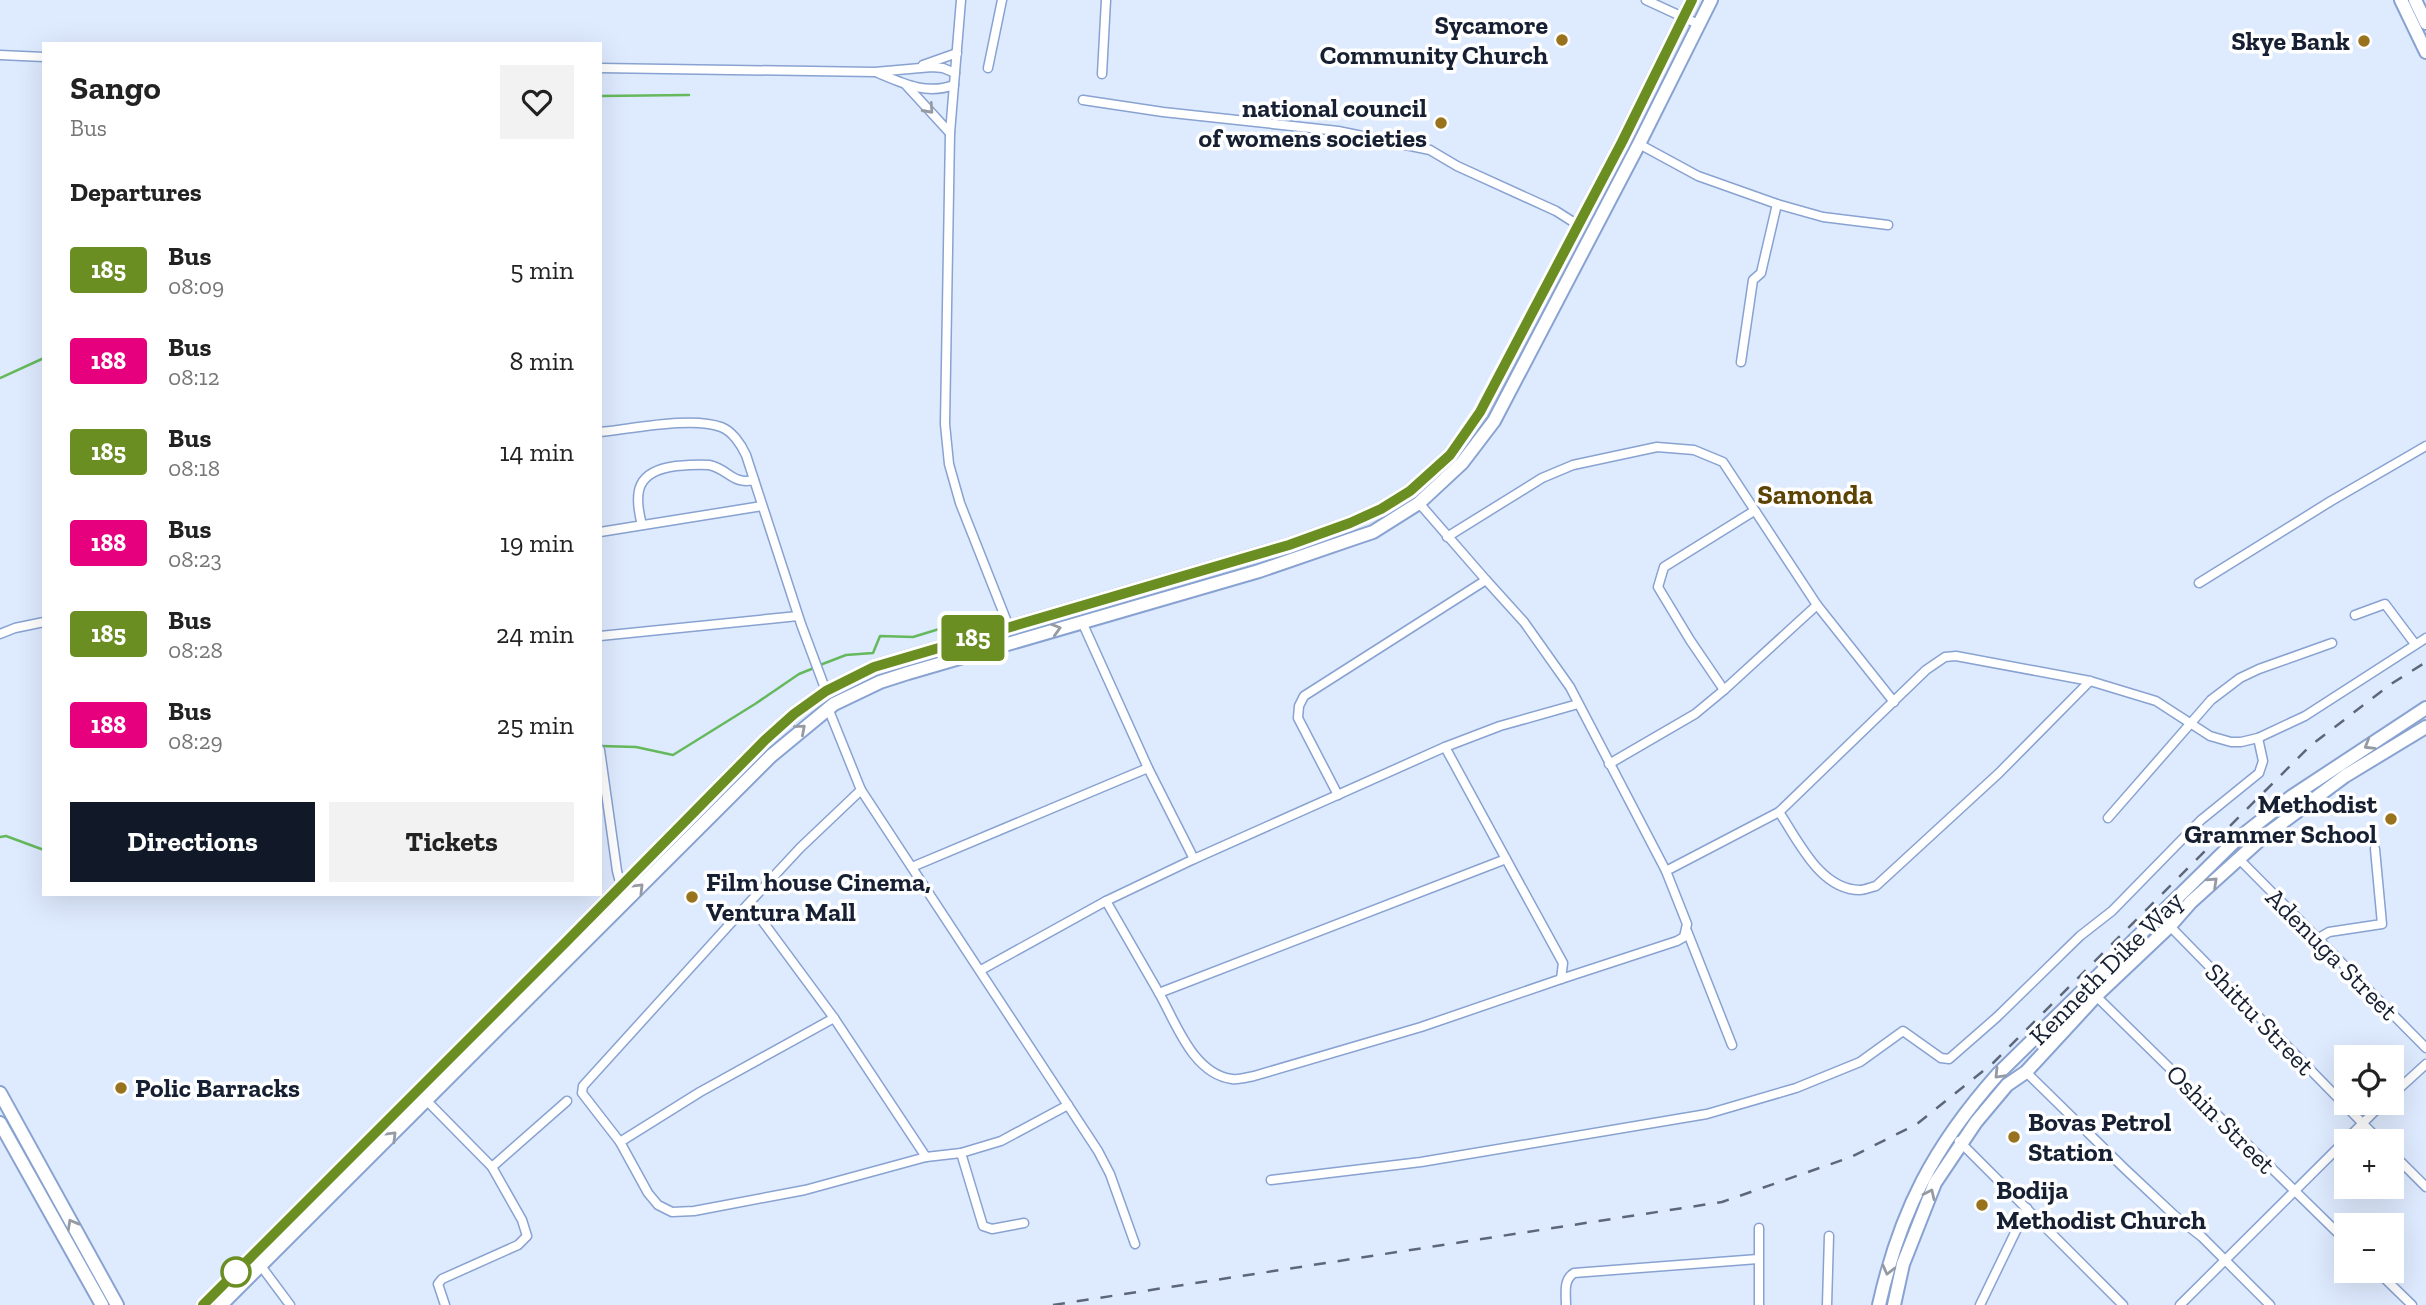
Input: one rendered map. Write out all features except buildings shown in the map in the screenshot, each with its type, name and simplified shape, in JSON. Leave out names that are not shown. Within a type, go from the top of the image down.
[{"type":"main road","points":[[203,1305],[765,740],[794,714],[826,691],[874,667],[1289,545],[1350,523],[1381,509],[1410,491],[1450,455],[1480,412],[1692,0]]},
{"type":"main road","points":[[222,1305],[771,755],[828,708],[880,682],[1259,571],[1359,537],[1419,503],[1462,463],[1494,421],[1711,0]]},
{"type":"main road","points":[[2400,0],[2426,51]]},
{"type":"main road","points":[[2415,0],[2426,23]]},
{"type":"main road","name":"Kenneth Dike Way","points":[[1879,1305],[1904,1219],[1935,1156],[1952,1130],[1998,1074],[2234,842],[2291,797],[2426,708]]},
{"type":"main road","name":"Kenneth Dike Way","points":[[1894,1305],[1903,1264],[1935,1183],[1999,1095],[2026,1072],[2096,996],[2169,927],[2191,902],[2263,837],[2345,776],[2426,727]]},
{"type":"main road","points":[[436,1071],[446,1081]]},
{"type":"main road","points":[[0,1093],[80,1251],[102,1305]]},
{"type":"main road","points":[[0,1124],[117,1305]]},
{"type":"street","points":[[961,0],[950,134],[945,424],[949,464],[960,503],[1009,627]]},
{"type":"street","points":[[988,68],[1002,0]]},
{"type":"street","points":[[1102,74],[1107,0]]},
{"type":"street","points":[[1646,0],[1698,24]]},
{"type":"street","points":[[914,68],[957,53]]},
{"type":"street","points":[[0,55],[42,57]]},
{"type":"street","points":[[602,68],[876,72],[943,68],[955,73]]},
{"type":"street","points":[[876,72],[906,85],[932,90],[954,85]]},
{"type":"street","points":[[906,85],[950,134]]},
{"type":"street","points":[[1083,100],[1163,112],[1338,131],[1430,150],[1457,166],[1556,211],[1578,225]]},
{"type":"street","points":[[1639,144],[1698,176],[1777,204],[1824,217],[1888,225]]},
{"type":"street","points":[[1741,362],[1753,280],[1761,273],[1777,204]]},
{"type":"street","points":[[602,432],[680,423],[710,424],[724,428],[741,445],[826,691]]},
{"type":"street","points":[[2199,583],[2426,446]]},
{"type":"street","points":[[1447,537],[1542,478],[1573,465],[1657,447],[1694,450],[1723,462],[1817,605],[1894,702]]},
{"type":"street","points":[[642,525],[636,499],[638,490],[650,473],[660,468],[709,465],[719,468],[738,481],[754,480]]},
{"type":"street","points":[[1106,901],[1199,1061],[1209,1071],[1234,1079],[1254,1076],[1421,1027],[1685,937],[1687,923],[1666,871],[1560,670],[1524,622],[1419,503]]},
{"type":"street","points":[[602,532],[762,506]]},
{"type":"street","points":[[1724,690],[1689,640],[1658,587],[1658,581],[1664,567],[1754,511]]},
{"type":"street","points":[[1338,795],[1298,718],[1304,695],[1486,580]]},
{"type":"street","points":[[2355,615],[2385,604],[2414,645]]},
{"type":"street","points":[[1609,764],[1695,714],[1817,605]]},
{"type":"street","points":[[602,636],[798,616]]},
{"type":"street","points":[[1082,622],[1148,768],[1194,859]]},
{"type":"street","points":[[0,634],[42,623]]},
{"type":"street","points":[[1666,871],[1779,812],[1926,670],[1945,657],[1956,656],[2090,681],[2156,701],[2210,736],[2231,742],[2258,738],[2305,716],[2426,638]]},
{"type":"street","points":[[2108,818],[2211,700],[2239,678],[2259,668],[2332,643]]},
{"type":"street","points":[[1779,812],[1813,863],[1827,878],[1842,886],[1860,890],[1876,886],[1999,774],[2090,681]]},
{"type":"street","points":[[981,970],[1106,901],[1445,747],[1500,726],[1578,704]]},
{"type":"street","points":[[828,708],[861,790],[1098,1151],[1110,1174],[1135,1244]]},
{"type":"street","points":[[1271,1180],[1421,1162],[1707,1114],[1796,1088],[1860,1062],[1903,1031],[1941,1058],[1949,1059],[1997,1017],[2080,936],[2112,911],[2201,820],[2259,772],[2263,761],[2258,738]]},
{"type":"street","points":[[1445,747],[1563,963],[1561,979]]},
{"type":"street","points":[[602,764],[621,886]]},
{"type":"street","points":[[912,866],[1148,768]]},
{"type":"street","points":[[861,790],[800,848],[749,903],[583,1086],[582,1093],[621,1142],[648,1193],[658,1205],[672,1212],[694,1211],[805,1190],[926,1157],[961,1153],[1001,1141],[1068,1105]]},
{"type":"street","points":[[2317,939],[2329,932],[2382,924],[2375,849]]},
{"type":"street","points":[[1159,993],[1506,859]]},
{"type":"street","name":"Adenuga Street","points":[[2239,859],[2426,1048]]},
{"type":"street","points":[[749,903],[834,1018],[926,1157]]},
{"type":"street","name":"Shittu Street","points":[[2159,915],[2367,1129]]},
{"type":"street","points":[[1687,931],[1732,1045]]},
{"type":"street","name":"Oshin Street","points":[[2096,996],[2334,1229]]},
{"type":"street","points":[[621,1142],[700,1092],[834,1018]]},
{"type":"street","points":[[2404,1084],[2426,1064]]},
{"type":"street","points":[[2026,1072],[2270,1305]]},
{"type":"street","points":[[427,1101],[492,1167],[522,1220],[527,1236],[519,1245],[442,1279],[439,1284],[445,1305]]},
{"type":"street","points":[[492,1167],[567,1101]]},
{"type":"street","points":[[2180,1305],[2370,1115]]},
{"type":"street","points":[[1952,1130],[1961,1144],[2123,1305]]},
{"type":"street","points":[[961,1153],[983,1226],[992,1229],[1024,1223]]},
{"type":"street","points":[[2404,1165],[2426,1187]]},
{"type":"street","points":[[1980,1305],[2027,1208]]},
{"type":"street","points":[[1759,1228],[1759,1305]]},
{"type":"street","points":[[1827,1305],[1829,1236]]},
{"type":"street","points":[[1566,1305],[1566,1283],[1574,1273],[1758,1259]]},
{"type":"street","points":[[261,1266],[290,1305]]},
{"type":"street","points":[[2389,1283],[2412,1305]]},
{"type":"waterway","points":[[602,96],[689,95]]},
{"type":"waterway","points":[[0,378],[42,359]]},
{"type":"waterway","points":[[820,665],[846,655],[873,653],[880,636],[913,637],[972,619]]},
{"type":"waterway","points":[[602,746],[636,747],[673,755],[799,674],[814,668]]},
{"type":"waterway","points":[[0,837],[6,836],[42,849]]},
{"type":"railway","points":[[1053,1305],[1722,1202],[1851,1157],[1917,1124],[1993,1063],[2310,746],[2391,684],[2426,662]]},
{"type":"bus line","name":"185","points":[[203,1305],[765,740],[794,714],[826,691],[874,667],[1227,564],[1350,523],[1381,509],[1410,491],[1437,468],[1461,442],[1499,379],[1692,0]]},
{"type":"place","name":"Sycamore Community Church","points":[[1562,40]]},
{"type":"place","name":"Skye Bank","points":[[2364,41]]},
{"type":"place","name":"national council of womens societies","points":[[1441,123]]},
{"type":"place","name":"Methodist Grammer School","points":[[2391,819]]},
{"type":"place","name":"Film house Cinema, Ventura Mall","points":[[692,897]]},
{"type":"place","name":"Polic Barracks","points":[[121,1088]]},
{"type":"place","name":"Bovas Petrol Station","points":[[2014,1137]]},
{"type":"place","name":"Bodija Methodist Church","points":[[1982,1205]]},
{"type":"district","name":"Samonda","points":[[1815,494]]}]
